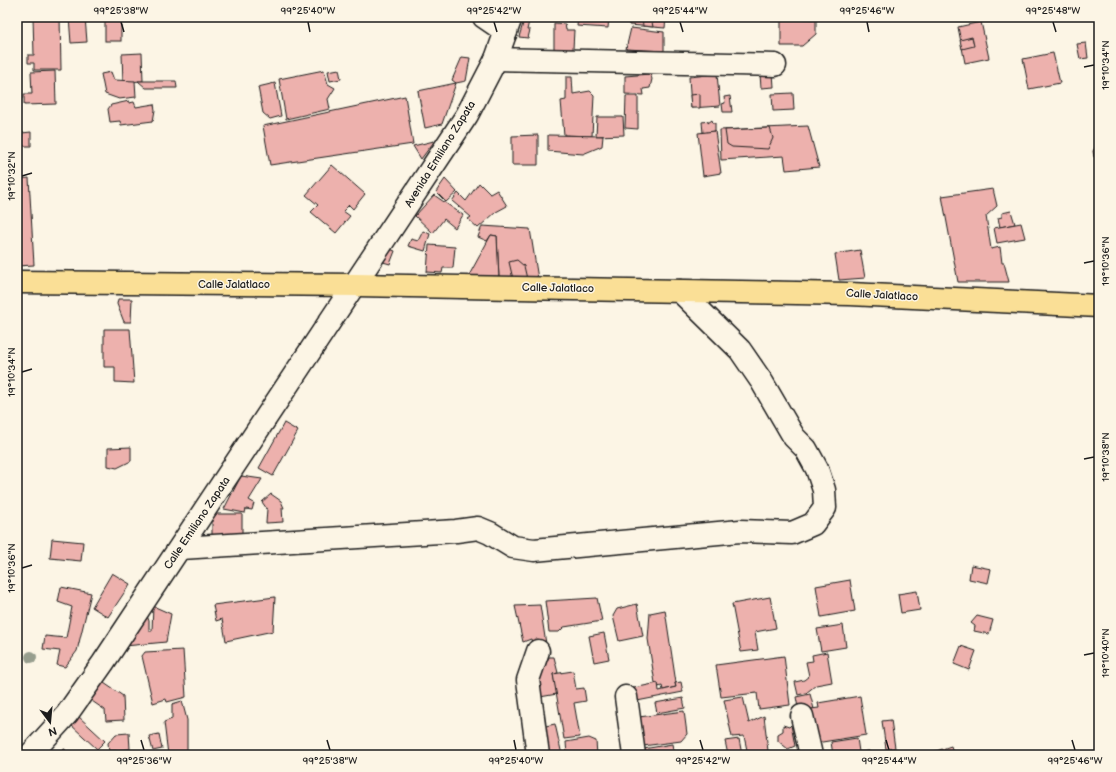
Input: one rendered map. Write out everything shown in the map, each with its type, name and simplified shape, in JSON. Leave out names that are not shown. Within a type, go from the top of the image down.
[{"type":"main road","name":"Calle Jalatlaco","points":[[17,282],[356,285],[850,294],[1099,306]]},
{"type":"street","points":[[484,17],[509,24]]},
{"type":"street","name":"Avenida Emiliano Zapata","points":[[356,285],[467,115],[496,59],[509,24]]},
{"type":"street","points":[[496,59],[775,65]]},
{"type":"street","name":"Calle Emiliano Zapata","points":[[30,755],[71,708],[103,663],[356,285]]},
{"type":"street","points":[[180,548],[456,531],[478,528],[490,533],[513,547],[534,550],[740,531],[792,533],[813,524],[825,508],[824,490],[806,449],[794,437],[774,401],[740,350],[680,291]]},
{"type":"street","points":[[538,651],[528,680],[538,755]]},
{"type":"street","points":[[626,697],[634,755]]},
{"type":"street","points":[[802,716],[811,755]]},
{"type":"building","points":[[33,17],[60,17],[61,70],[34,70],[34,63],[28,63],[28,55],[34,55]]},
{"type":"building","points":[[69,17],[85,17],[87,42],[71,43]]},
{"type":"building","points":[[105,17],[121,17],[121,41],[105,41]]},
{"type":"building","points":[[578,17],[609,17],[608,28],[577,26]]},
{"type":"building","points":[[630,17],[666,17],[665,28],[629,25]]},
{"type":"building","points":[[651,17],[653,27],[643,26],[642,18]]},
{"type":"building","points":[[781,18],[816,19],[816,34],[802,46],[781,46]]},
{"type":"building","points":[[524,20],[529,21],[527,30],[530,30],[528,38],[519,37]]},
{"type":"building","points":[[981,22],[989,58],[965,63],[958,27]]},
{"type":"building","points":[[554,23],[565,24],[566,30],[574,30],[573,49],[554,51]]},
{"type":"building","points":[[631,28],[664,32],[664,51],[626,49]]},
{"type":"building","points":[[972,37],[974,46],[962,49],[960,40]]},
{"type":"building","points":[[1086,43],[1088,58],[1080,59],[1077,44]]},
{"type":"building","points":[[142,53],[143,81],[123,82],[122,54]]},
{"type":"building","points":[[1053,53],[1060,83],[1029,89],[1023,59]]},
{"type":"building","points":[[462,57],[470,58],[466,81],[456,83],[452,80]]},
{"type":"building","points":[[339,69],[341,79],[330,81],[328,71]]},
{"type":"building","points":[[324,70],[328,84],[335,88],[328,99],[330,109],[286,119],[279,79]]},
{"type":"building","points":[[55,71],[56,104],[24,105],[24,94],[32,94],[31,72]]},
{"type":"building","points":[[111,72],[114,80],[135,81],[136,97],[119,99],[105,94],[101,74]]},
{"type":"building","points":[[773,73],[774,87],[761,88],[760,74]]},
{"type":"building","points":[[650,74],[652,79],[650,88],[643,89],[644,95],[625,94],[625,76]]},
{"type":"building","points":[[717,74],[720,106],[691,108],[689,77]]},
{"type":"building","points":[[566,77],[572,77],[573,94],[590,91],[594,95],[592,136],[564,135],[561,101],[566,100]]},
{"type":"building","points":[[138,81],[176,81],[177,88],[146,88]]},
{"type":"building","points":[[275,83],[281,116],[270,119],[263,113],[258,87]]},
{"type":"building","points":[[456,83],[442,124],[425,128],[418,91]]},
{"type":"building","points":[[793,93],[794,110],[773,111],[772,94]]},
{"type":"building","points":[[700,94],[700,108],[691,108],[690,95]]},
{"type":"building","points":[[405,96],[413,144],[270,165],[263,126]]},
{"type":"building","points":[[626,96],[638,96],[638,129],[625,128]]},
{"type":"building","points":[[730,96],[732,112],[723,112],[722,104],[725,103],[724,97]]},
{"type":"building","points":[[129,101],[129,103],[134,102],[136,107],[154,104],[155,110],[153,121],[121,125],[120,121],[110,122],[108,109],[111,105]]},
{"type":"building","points":[[597,117],[623,117],[624,135],[596,136]]},
{"type":"building","points":[[712,120],[713,123],[715,123],[715,131],[703,133],[702,122],[708,121],[708,123]]},
{"type":"building","points":[[808,126],[819,167],[786,170],[784,156],[721,160],[720,130]]},
{"type":"building","points":[[770,128],[773,138],[768,149],[732,147],[727,144],[725,130]]},
{"type":"building","points":[[715,131],[721,173],[703,176],[698,133]]},
{"type":"building","points":[[31,132],[31,146],[22,146],[22,133]]},
{"type":"building","points":[[538,135],[538,165],[512,165],[512,136]]},
{"type":"building","points":[[548,135],[603,136],[602,146],[583,154],[548,151]]},
{"type":"building","points":[[434,141],[433,143],[421,159],[413,146]]},
{"type":"building","points":[[1099,145],[1099,157],[1094,157],[1093,151],[1096,146]]},
{"type":"building","points":[[332,165],[365,194],[353,209],[349,205],[343,211],[350,216],[336,233],[311,212],[318,205],[306,195]]},
{"type":"building","points":[[29,178],[34,265],[17,266],[17,179]]},
{"type":"building","points":[[445,179],[457,192],[446,202],[436,192]]},
{"type":"building","points":[[479,183],[490,194],[497,190],[507,206],[496,212],[478,228],[468,219],[471,217],[452,201],[458,193],[466,201]]},
{"type":"building","points":[[993,189],[997,206],[986,216],[991,249],[1000,247],[1002,263],[1004,263],[1009,282],[958,282],[942,196]]},
{"type":"building","points":[[434,195],[463,215],[455,228],[444,219],[433,233],[415,216]]},
{"type":"building","points":[[1011,211],[1015,224],[1000,227],[998,218],[1002,217],[1002,213]]},
{"type":"building","points":[[1021,223],[1025,238],[997,243],[994,228]]},
{"type":"building","points":[[482,226],[530,229],[538,279],[499,279],[497,236],[491,235],[487,241],[478,237]]},
{"type":"building","points":[[423,231],[430,234],[425,251],[408,246],[411,239],[418,241]]},
{"type":"building","points":[[491,235],[497,236],[499,279],[467,279]]},
{"type":"building","points":[[429,245],[455,247],[453,268],[443,268],[442,273],[427,272]]},
{"type":"building","points":[[390,249],[395,251],[390,264],[376,260]]},
{"type":"building","points":[[860,250],[865,278],[839,280],[835,254]]},
{"type":"building","points":[[517,260],[524,266],[527,279],[513,279],[509,262]]},
{"type":"building","points":[[118,299],[132,299],[131,322],[124,322],[117,304]]},
{"type":"building","points":[[104,329],[130,329],[134,383],[115,382],[115,367],[104,367]]},
{"type":"building","points":[[284,423],[298,431],[273,476],[259,468]]},
{"type":"building","points":[[131,447],[131,461],[117,468],[108,466],[108,448]]},
{"type":"building","points":[[241,476],[262,479],[249,500],[254,503],[252,510],[246,509],[245,513],[224,509]]},
{"type":"building","points":[[271,494],[281,501],[284,508],[282,508],[283,522],[266,523],[267,509],[262,502]]},
{"type":"building","points":[[212,514],[242,514],[242,536],[212,536]]},
{"type":"building","points":[[52,539],[83,542],[81,561],[50,558]]},
{"type":"building","points":[[971,565],[991,569],[988,583],[969,579]]},
{"type":"building","points":[[112,573],[130,584],[108,617],[92,607]]},
{"type":"building","points":[[850,580],[855,611],[821,617],[816,586]]},
{"type":"building","points":[[61,587],[91,593],[77,651],[65,667],[57,665],[60,651],[43,649],[45,636],[66,638],[72,607],[58,602]]},
{"type":"building","points":[[917,591],[920,610],[901,613],[898,594]]},
{"type":"building","points":[[275,597],[273,631],[226,641],[222,619],[216,621],[213,605]]},
{"type":"building","points":[[770,597],[776,628],[755,632],[758,650],[741,652],[732,604]]},
{"type":"building","points":[[597,598],[602,621],[564,627],[559,632],[549,632],[545,601]]},
{"type":"building","points":[[637,604],[643,636],[619,641],[613,616],[617,609]]},
{"type":"building","points":[[540,605],[546,644],[533,647],[531,639],[523,642],[515,606]]},
{"type":"building","points":[[153,606],[171,614],[166,642],[125,646],[146,613],[149,621],[149,631],[152,631]]},
{"type":"building","points":[[665,610],[676,687],[663,690],[662,686],[658,687],[658,683],[655,683],[648,639],[650,613]]},
{"type":"building","points":[[977,616],[993,620],[989,634],[974,631],[975,626],[971,623]]},
{"type":"building","points":[[843,625],[846,647],[821,651],[817,629]]},
{"type":"building","points":[[604,633],[609,659],[594,662],[589,636]]},
{"type":"building","points":[[961,646],[976,651],[969,670],[954,664]]},
{"type":"building","points":[[183,650],[186,697],[167,702],[166,699],[153,703],[142,656],[145,652]]},
{"type":"building","points":[[827,652],[832,682],[816,685],[806,693],[798,695],[795,682],[804,680],[809,676],[806,662],[813,661],[812,655]]},
{"type":"building","points":[[784,656],[790,705],[759,709],[757,693],[721,697],[716,665]]},
{"type":"building","points":[[549,657],[554,657],[558,673],[553,674],[557,694],[540,697],[537,683]]},
{"type":"building","points":[[573,671],[576,689],[584,688],[586,701],[574,703],[580,737],[564,739],[553,674]]},
{"type":"building","points":[[101,681],[123,696],[124,720],[106,721],[105,710],[89,699]]},
{"type":"building","points":[[681,682],[683,692],[632,702],[629,689],[658,683],[659,691],[676,687],[675,683]]},
{"type":"building","points":[[810,694],[814,709],[799,713],[796,697]]},
{"type":"building","points":[[860,696],[866,735],[816,743],[811,709],[819,708],[818,703]]},
{"type":"building","points":[[743,697],[749,723],[764,716],[768,751],[748,755],[744,736],[732,737],[724,700]]},
{"type":"building","points":[[683,698],[685,708],[657,713],[655,703]]},
{"type":"building","points":[[182,701],[187,720],[187,752],[168,755],[164,722],[172,719],[172,704]]},
{"type":"building","points":[[684,711],[687,734],[681,741],[643,746],[639,717]]},
{"type":"building","points":[[78,716],[105,741],[97,749],[70,724]]},
{"type":"building","points":[[891,720],[895,748],[886,749],[882,721]]},
{"type":"building","points":[[555,724],[562,755],[547,755],[541,727]]},
{"type":"building","points":[[783,725],[789,727],[791,725],[795,746],[788,749],[778,741],[778,734],[783,731]]},
{"type":"building","points":[[129,733],[130,749],[109,751],[108,743],[116,734]]},
{"type":"building","points":[[159,734],[162,749],[153,751],[149,736]]},
{"type":"building","points":[[589,738],[596,741],[597,755],[567,755],[566,742]]},
{"type":"building","points":[[857,738],[859,752],[869,751],[870,755],[833,755],[831,742]]},
{"type":"building","points":[[739,739],[742,755],[728,755],[725,741]]},
{"type":"building","points":[[672,744],[674,755],[639,755],[638,750]]},
{"type":"building","points":[[951,746],[954,755],[925,755]]},
{"type":"building","points":[[65,749],[66,755],[47,755],[47,754]]}]
